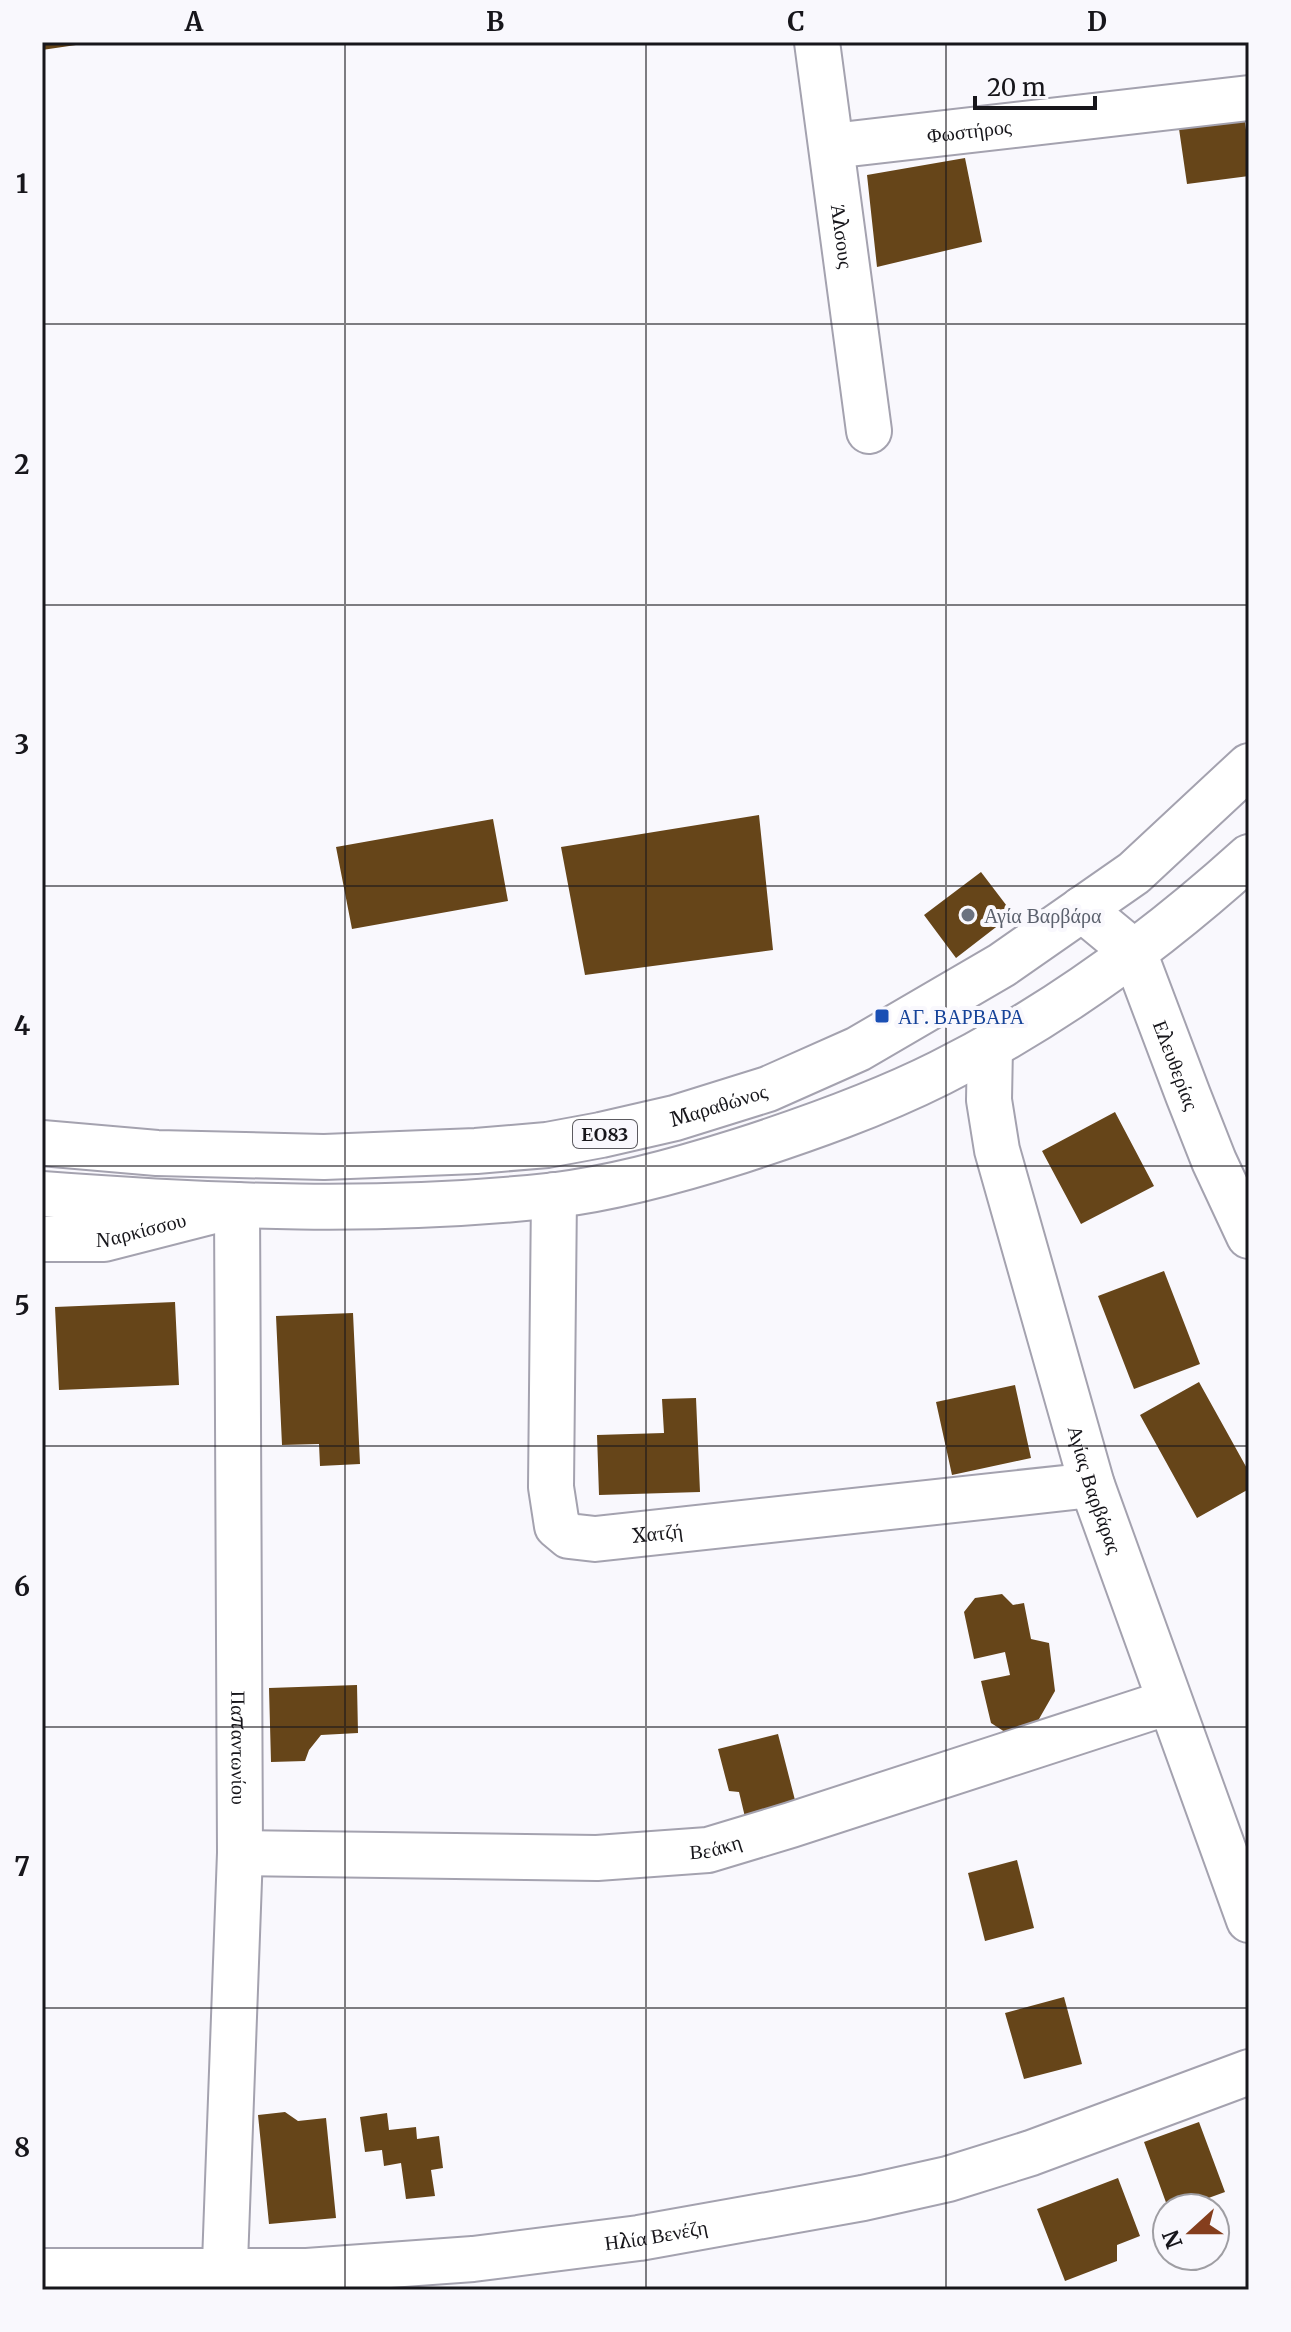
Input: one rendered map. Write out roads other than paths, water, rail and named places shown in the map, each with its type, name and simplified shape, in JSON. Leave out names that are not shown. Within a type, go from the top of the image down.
[{"type":"street","name":"Άλσους","points":[[817,42],[869,431]]},
{"type":"street","name":"Φωστήρος","points":[[832,146],[1249,98]]},
{"type":"street","name":"Μαραθώνος","points":[[42,1143],[157,1153],[324,1157],[476,1151],[547,1145],[601,1135],[675,1118],[768,1089],[824,1065],[913,1018],[1002,965],[1134,873],[1249,766]]},
{"type":"street","name":"ΕΟ83","points":[[42,1194],[237,1205],[403,1206],[554,1195],[691,1166],[788,1135],[901,1091],[990,1046],[1030,1023],[1134,952],[1249,857]]},
{"type":"street","name":"Ελευθερίας","points":[[1082,909],[1134,952],[1214,1161],[1249,1236]]},
{"type":"street","name":"Αγίας Βαρβάρας","points":[[990,1046],[989,1100],[997,1150],[1092,1485],[1249,1920]]},
{"type":"street","name":"Χατζή","points":[[554,1195],[551,1487],[557,1526],[569,1536],[595,1539],[1092,1485]]},
{"type":"street","name":"Ναρκίσσου","points":[[42,1239],[104,1239],[237,1205]]},
{"type":"street","name":"Παπαντωνίου","points":[[224,2281],[240,1853],[237,1205]]},
{"type":"street","name":"Βεάκη","points":[[240,1853],[597,1858],[708,1850],[1169,1702]]},
{"type":"street","name":"Ηλία Βενέζη","points":[[42,2271],[224,2281],[307,2271],[488,2258],[639,2238],[848,2201],[948,2179],[1031,2153],[1249,2072]]},
{"type":"place","name":"Αγία Βαρβάρα","points":[[968,915]]},
{"type":"place","name":"ΑΓ. ΒΑΡΒΑΡΑ","points":[[882,1016]]}]
